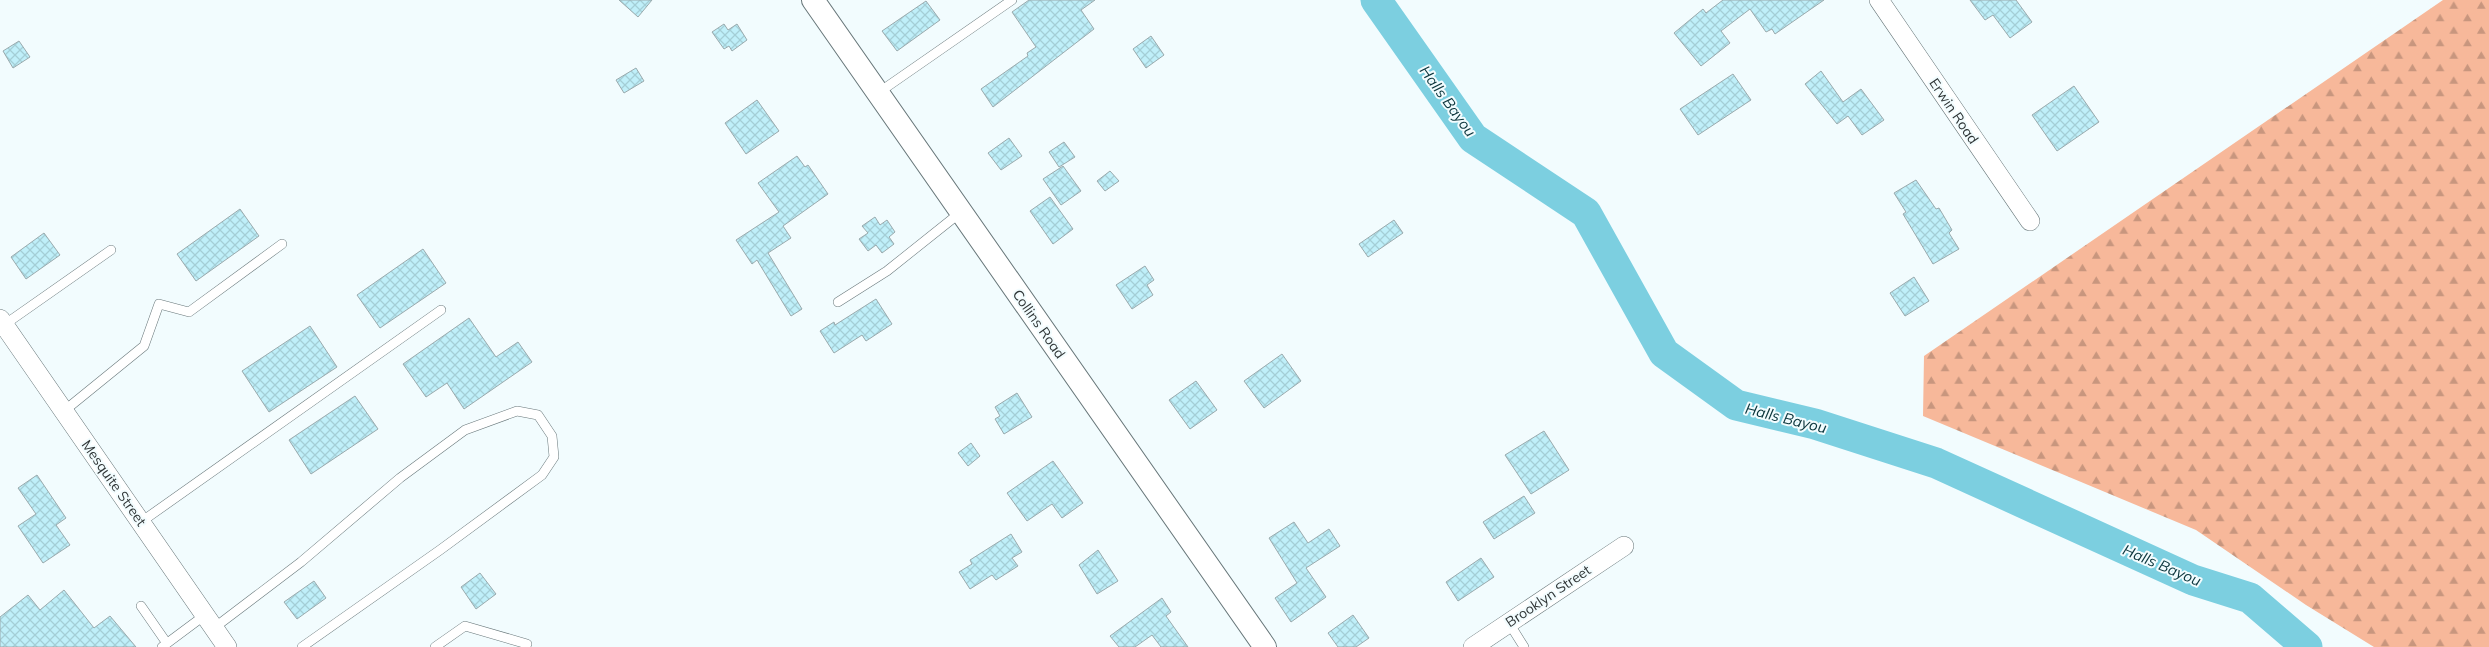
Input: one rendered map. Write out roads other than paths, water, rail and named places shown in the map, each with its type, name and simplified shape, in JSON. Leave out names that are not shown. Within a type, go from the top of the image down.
[{"type":"street","name":"Collins Road","points":[[813,0],[1264,647]]},
{"type":"street","name":"Erwin Road","points":[[1878,0],[2030,221]]},
{"type":"street","name":"Mesquite Street","points":[[2,322],[227,647]]},
{"type":"street","name":"Brooklyn Street","points":[[1473,647],[1624,546]]},
{"type":"lane","points":[[878,93],[1012,0]]},
{"type":"lane","points":[[838,302],[887,271],[961,212]]},
{"type":"lane","points":[[64,411],[144,346],[159,304],[189,312],[282,244]]},
{"type":"lane","points":[[2,322],[111,250]]},
{"type":"lane","points":[[141,522],[441,310]]},
{"type":"lane","points":[[141,606],[164,645],[209,622],[301,562],[400,478],[466,430],[518,411],[538,415],[552,436],[554,457],[542,474],[440,550],[302,647]]},
{"type":"lane","points":[[1509,623],[1524,647]]},
{"type":"lane","points":[[435,647],[465,626],[527,644]]},
{"type":"waterway","name":"Halls Bayou","points":[[1376,0],[1473,138],[1586,213],[1664,353],[1736,405],[1815,424],[1936,463],[2193,580],[2250,598],[2307,647]]}]
